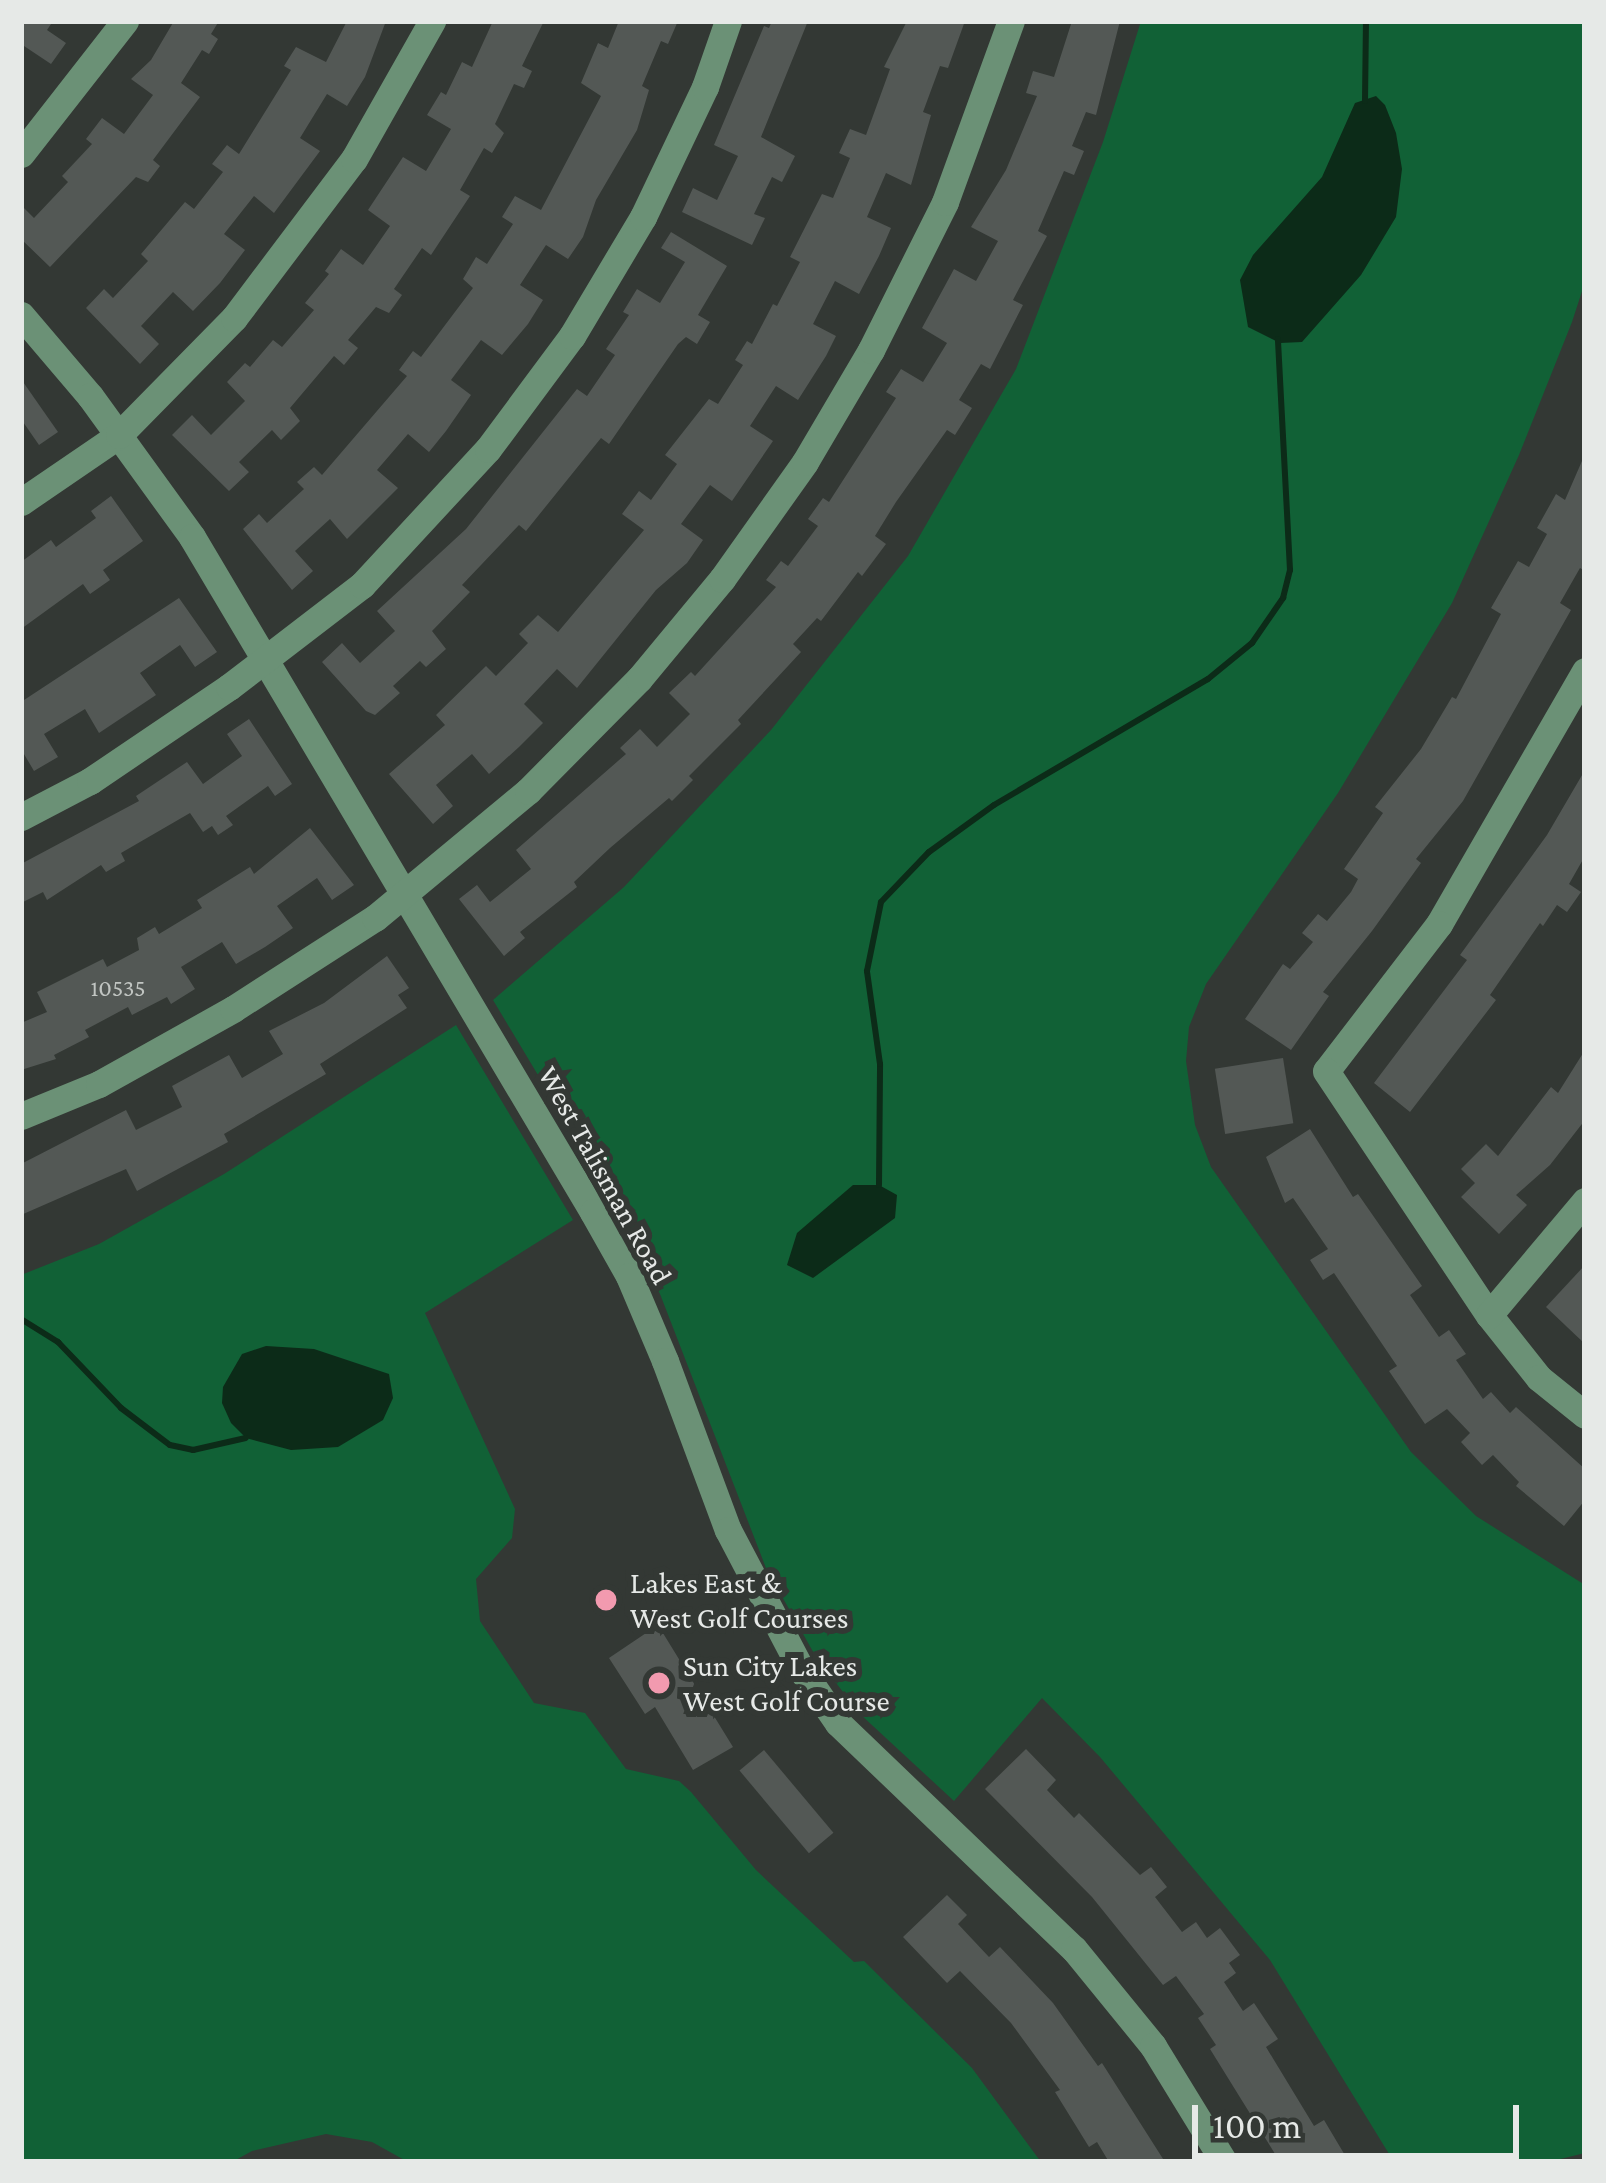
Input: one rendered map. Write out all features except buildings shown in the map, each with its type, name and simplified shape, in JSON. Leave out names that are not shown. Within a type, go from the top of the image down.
[{"type":"street","points":[[21,154],[125,21]]},
{"type":"street","points":[[21,502],[119,435],[234,318],[354,159],[432,21]]},
{"type":"street","points":[[21,817],[90,781],[268,659],[362,586],[488,449],[572,335],[643,217],[705,88],[728,21]]},
{"type":"street","points":[[21,1116],[99,1084],[233,1009],[405,895],[528,790],[639,679],[722,579],[805,462],[871,350],[945,202],[1011,21]]},
{"type":"street","name":"West Talisman Road","points":[[21,315],[119,435],[182,522],[268,659],[629,1276],[728,1530],[801,1669],[838,1724],[1074,1949],[1153,2046],[1224,2162]]},
{"type":"street","points":[[1585,671],[1439,924],[1326,1071],[1489,1315],[1539,1378],[1585,1415]]},
{"type":"street","points":[[1489,1315],[1585,1201]]},
{"type":"green space","points":[[1141,21],[1585,21],[1585,282],[1572,322],[1452,603],[1338,793],[1206,984],[1189,1027],[1186,1061],[1195,1125],[1211,1167],[1411,1452],[1476,1516],[1585,1585],[1585,2153],[1548,2162],[1394,2162],[1270,1960],[1100,1757],[1042,1698],[954,1801],[860,1714],[816,1657],[766,1568],[660,1294],[611,1197],[493,1000],[624,887],[771,730],[908,556],[1016,369],[1103,142]]},
{"type":"green space","points":[[456,1025],[573,1220],[425,1313],[515,1509],[512,1538],[476,1579],[480,1621],[534,1703],[585,1713],[626,1769],[679,1781],[691,1792],[756,1870],[854,1962],[864,1961],[972,2068],[1041,2162],[408,2162],[372,2142],[326,2134],[252,2151],[232,2162],[21,2162],[21,1275],[99,1244],[224,1174]]},
{"type":"shaded area","points":[[1376,96],[1385,105],[1396,133],[1402,169],[1396,217],[1361,275],[1302,342],[1280,343],[1248,327],[1240,280],[1253,255],[1322,177],[1355,103]]},
{"type":"shaded area","points":[[853,1185],[879,1185],[897,1195],[895,1218],[813,1278],[787,1265],[797,1233]]},
{"type":"shaded area","points":[[266,1346],[314,1349],[389,1374],[393,1398],[383,1420],[338,1447],[291,1450],[246,1438],[231,1423],[222,1403],[223,1387],[242,1354]]},
{"type":"waterway","points":[[1365,101],[1366,21]]},
{"type":"waterway","points":[[879,1185],[880,1064],[867,971],[881,902],[929,852],[994,805],[1208,679],[1252,643],[1283,598],[1290,570],[1278,339]]},
{"type":"waterway","points":[[21,1319],[58,1342],[121,1408],[170,1445],[193,1450],[246,1438]]},
{"type":"place","name":"Lakes East & West Golf Courses","points":[[606,1600]]},
{"type":"place","name":"Sun City Lakes West Golf Course","points":[[659,1683]]}]
